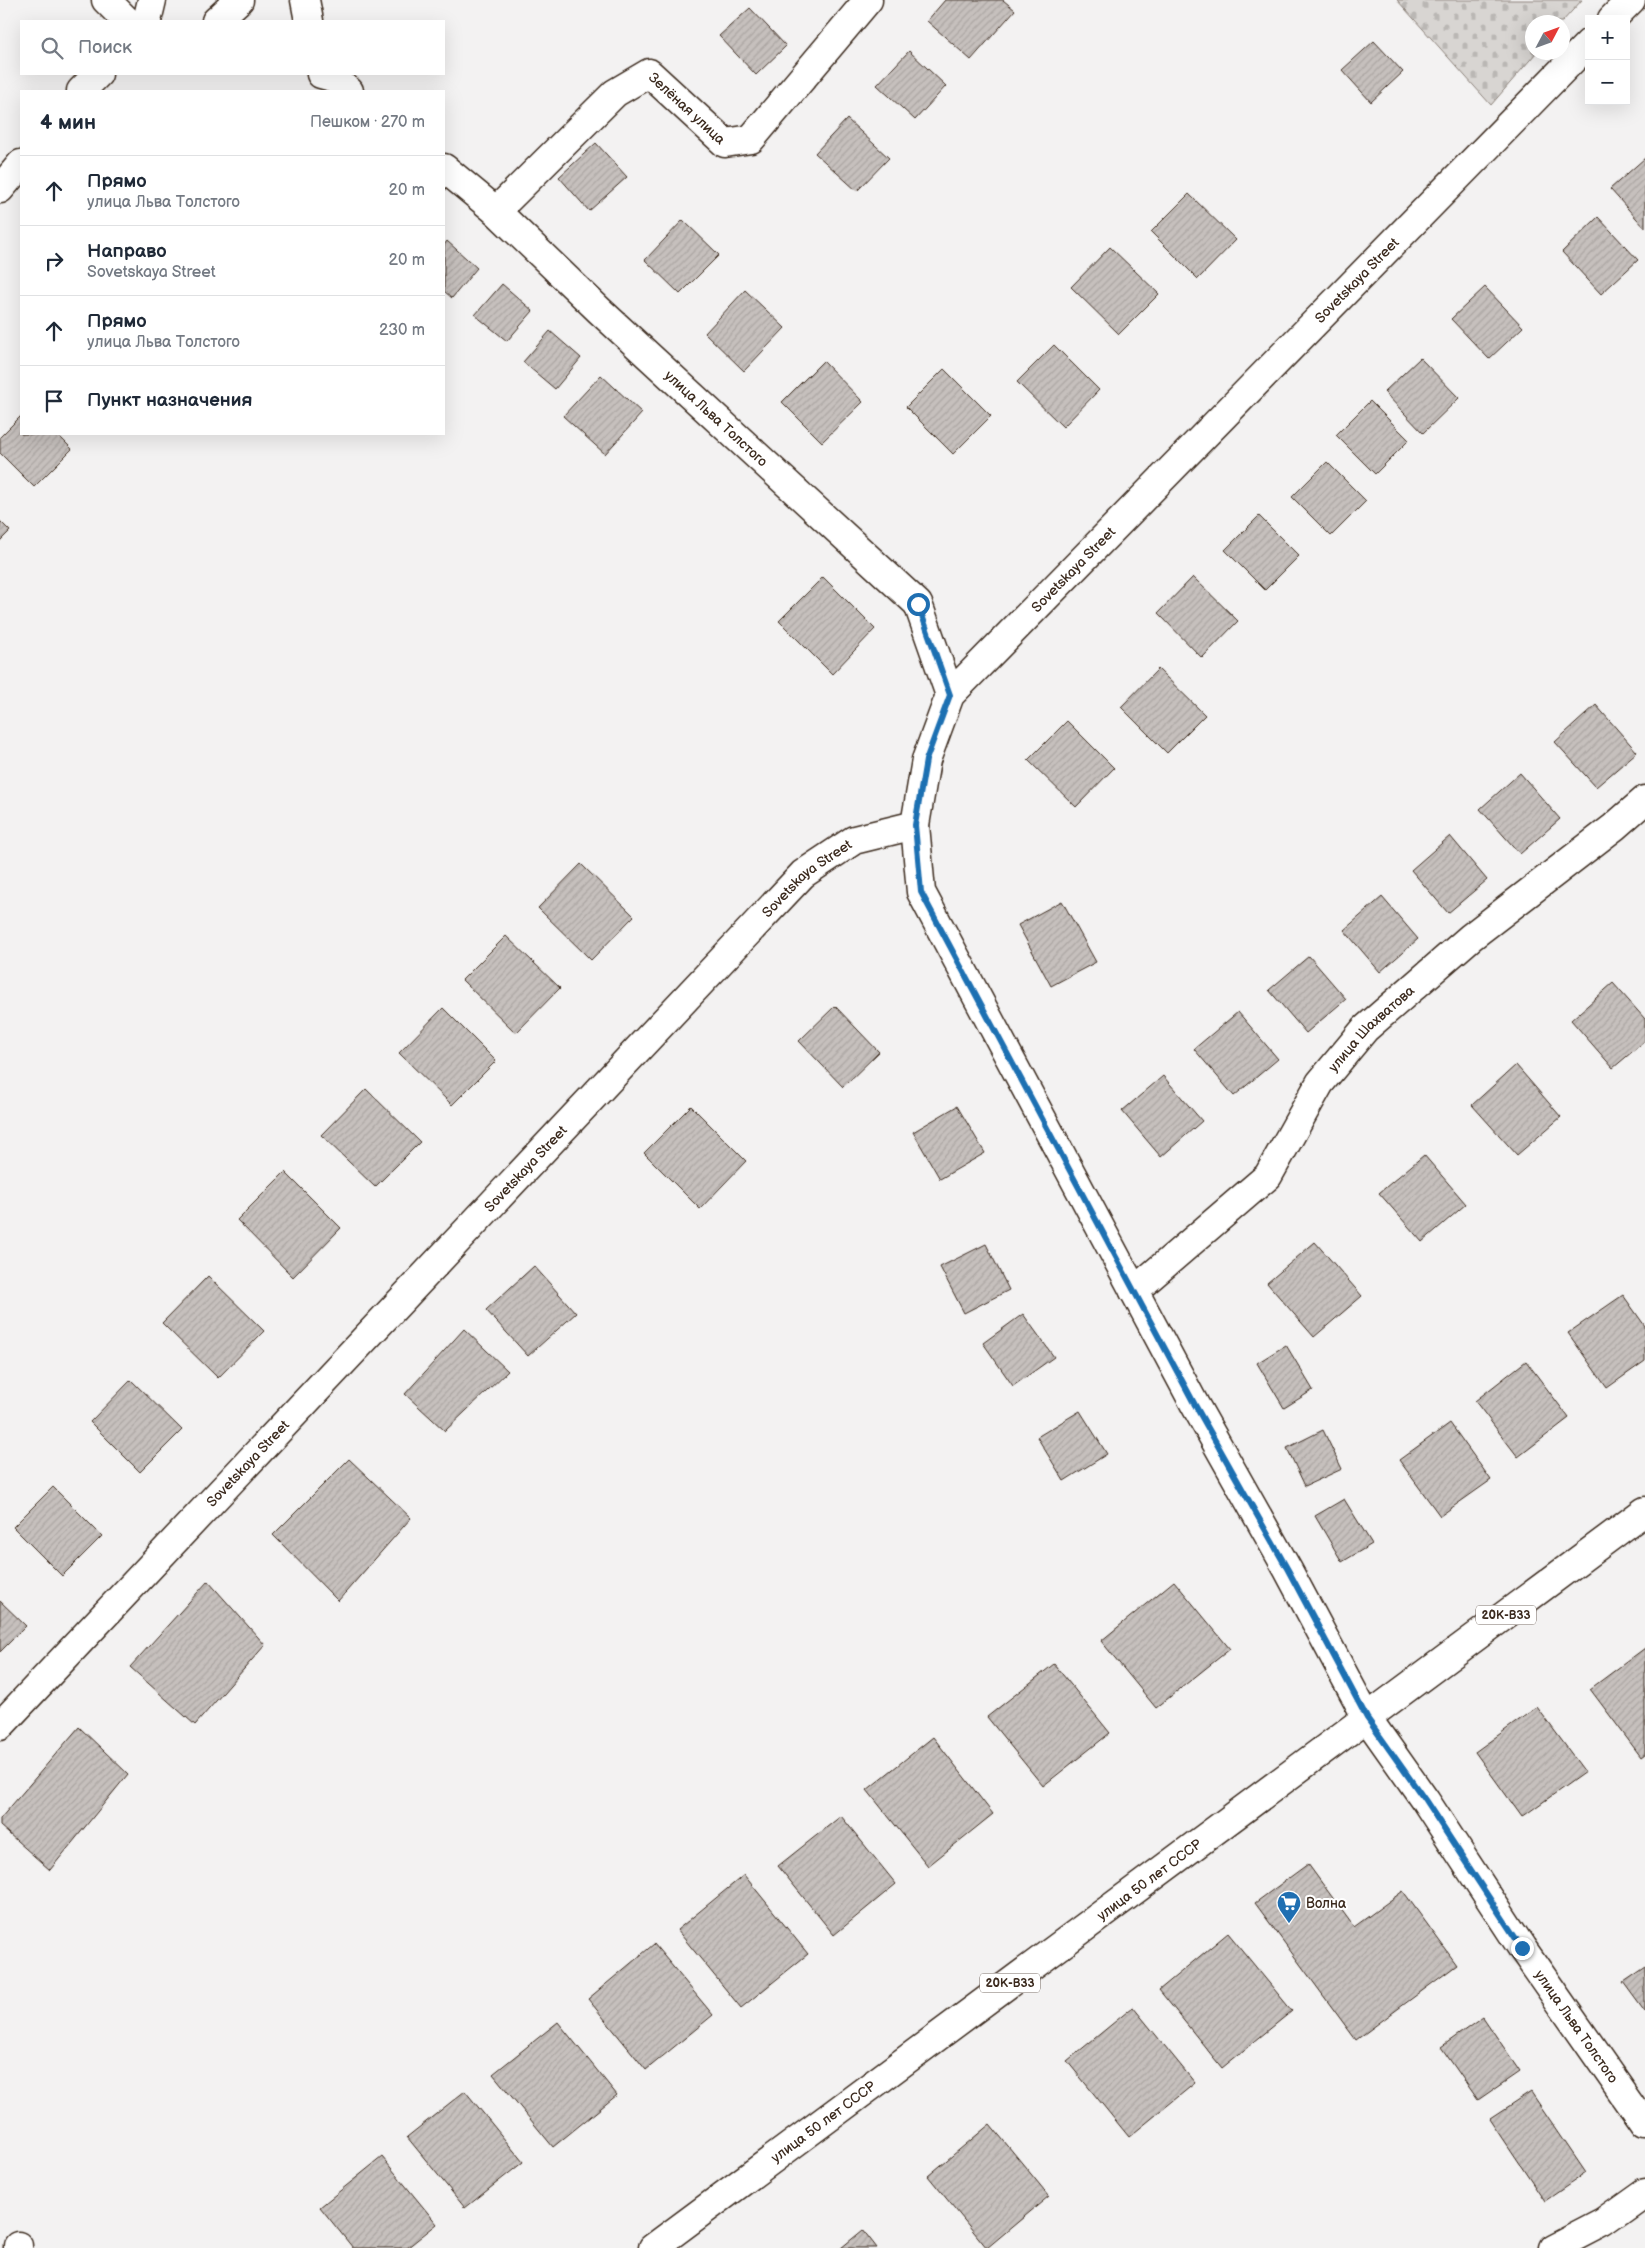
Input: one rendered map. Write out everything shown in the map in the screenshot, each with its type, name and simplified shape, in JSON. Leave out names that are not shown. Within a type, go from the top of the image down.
[{"type":"street","points":[[106,0],[126,20]]},
{"type":"street","points":[[147,20],[152,0]]},
{"type":"street","points":[[217,20],[239,0]]},
{"type":"street","points":[[305,0],[309,20]]},
{"type":"street","name":"Зелёная улица","points":[[496,211],[615,93],[650,73],[726,143],[751,139],[868,0]]},
{"type":"street","points":[[1616,15],[1631,0]]},
{"type":"street","name":"Sovetskaya Street","points":[[0,1726],[803,874],[854,840],[915,825],[926,760],[950,695],[1585,47]]},
{"type":"street","points":[[82,90],[97,75]]},
{"type":"street","points":[[0,189],[20,165]]},
{"type":"street","name":"улица Льва Толстого","points":[[445,169],[496,211],[607,317],[918,604],[950,695]]},
{"type":"street","name":"улица Шахватова","points":[[1134,1290],[1268,1176],[1320,1083],[1365,1029],[1471,937],[1614,827],[1645,800]]},
{"type":"street","name":"улица Льва Толстого","points":[[915,825],[921,892],[1195,1405],[1288,1570],[1367,1718],[1425,1800],[1522,1948],[1645,2124]]},
{"type":"street","name":"улица 50 лет СССР","points":[[653,2248],[1645,1511]]},
{"type":"street","points":[[1553,2248],[1603,2222],[1645,2192]]},
{"type":"green space","points":[[1397,0],[1582,0],[1568,15],[1525,15],[1525,60],[1530,60],[1491,105]]},
{"type":"building","points":[[945,0],[1003,0],[1015,10],[971,60],[927,21]]},
{"type":"building","points":[[750,8],[786,46],[756,75],[719,36]]},
{"type":"building","points":[[1374,41],[1403,72],[1371,102],[1342,70]]},
{"type":"building","points":[[909,51],[946,86],[915,120],[877,85]]},
{"type":"building","points":[[847,119],[889,158],[857,191],[815,153]]},
{"type":"building","points":[[596,143],[627,177],[589,211],[559,177]]},
{"type":"building","points":[[1645,158],[1645,228],[1610,189]]},
{"type":"building","points":[[1189,194],[1236,240],[1198,279],[1151,232]]},
{"type":"building","points":[[1598,217],[1638,260],[1601,294],[1562,252]]},
{"type":"building","points":[[683,220],[719,255],[680,294],[645,260]]},
{"type":"building","points":[[447,241],[477,268],[452,298],[445,292],[445,244]]},
{"type":"building","points":[[1110,247],[1159,294],[1119,334],[1071,287]]},
{"type":"building","points":[[502,284],[533,311],[507,341],[475,315]]},
{"type":"building","points":[[1485,287],[1523,327],[1489,359],[1451,319]]},
{"type":"building","points":[[745,290],[785,328],[744,371],[705,333]]},
{"type":"building","points":[[550,331],[581,358],[555,389],[523,362]]},
{"type":"building","points":[[1054,345],[1099,390],[1063,427],[1017,382]]},
{"type":"building","points":[[1420,358],[1459,398],[1423,433],[1384,392]]},
{"type":"building","points":[[823,361],[863,402],[822,442],[782,402]]},
{"type":"building","points":[[944,369],[991,416],[953,454],[906,407]]},
{"type":"building","points":[[601,375],[642,413],[605,454],[563,416]]},
{"type":"building","points":[[1370,401],[1409,440],[1375,474],[1336,435]]},
{"type":"building","points":[[20,417],[20,435],[58,435],[72,449],[34,487],[0,453],[0,437]]},
{"type":"building","points":[[1327,462],[1366,501],[1331,536],[1292,497]]},
{"type":"building","points":[[1259,516],[1299,556],[1265,590],[1225,550]]},
{"type":"building","points":[[0,521],[10,531],[0,541]]},
{"type":"building","points":[[823,577],[875,629],[832,674],[779,621]]},
{"type":"building","points":[[1193,577],[1238,621],[1202,658],[1158,613]]},
{"type":"building","points":[[1158,669],[1205,715],[1167,753],[1121,707]]},
{"type":"building","points":[[1596,705],[1637,752],[1596,787],[1555,742]]},
{"type":"building","points":[[1067,721],[1114,768],[1076,807],[1028,760]]},
{"type":"building","points":[[1520,773],[1560,819],[1520,854],[1480,809]]},
{"type":"building","points":[[1450,836],[1487,880],[1448,913],[1411,870]]},
{"type":"building","points":[[581,864],[634,916],[591,960],[538,908]]},
{"type":"building","points":[[1382,897],[1418,939],[1380,972],[1344,930]]},
{"type":"building","points":[[1062,901],[1096,962],[1051,986],[1018,925]]},
{"type":"building","points":[[506,936],[560,988],[516,1033],[462,980]]},
{"type":"building","points":[[1309,956],[1346,999],[1306,1033],[1269,990]]},
{"type":"building","points":[[1613,983],[1645,1019],[1645,1041],[1613,1068],[1571,1020]]},
{"type":"building","points":[[835,1006],[879,1052],[843,1087],[799,1041]]},
{"type":"building","points":[[443,1008],[496,1061],[452,1105],[399,1053]]},
{"type":"building","points":[[1238,1012],[1278,1059],[1234,1096],[1194,1049]]},
{"type":"building","points":[[1516,1065],[1561,1117],[1517,1155],[1472,1105]]},
{"type":"building","points":[[1163,1076],[1202,1121],[1161,1157],[1122,1111]]},
{"type":"building","points":[[366,1089],[420,1142],[375,1187],[321,1135]]},
{"type":"building","points":[[691,1106],[746,1161],[700,1209],[644,1153]]},
{"type":"building","points":[[957,1106],[985,1153],[940,1179],[913,1132]]},
{"type":"building","points":[[1424,1155],[1466,1204],[1422,1242],[1379,1193]]},
{"type":"building","points":[[285,1172],[341,1228],[293,1277],[237,1220]]},
{"type":"building","points":[[1315,1242],[1362,1296],[1314,1337],[1267,1283]]},
{"type":"building","points":[[986,1244],[1009,1290],[964,1313],[940,1267]]},
{"type":"building","points":[[534,1266],[576,1313],[528,1356],[486,1310]]},
{"type":"building","points":[[208,1276],[264,1331],[218,1378],[162,1323]]},
{"type":"building","points":[[1623,1295],[1645,1326],[1645,1361],[1607,1388],[1568,1333]]},
{"type":"building","points":[[1023,1314],[1054,1357],[1013,1386],[983,1343]]},
{"type":"building","points":[[464,1329],[508,1371],[445,1431],[405,1394]]},
{"type":"building","points":[[1286,1345],[1313,1390],[1284,1408],[1257,1363]]},
{"type":"building","points":[[1526,1361],[1569,1418],[1518,1457],[1475,1401]]},
{"type":"building","points":[[131,1380],[182,1430],[140,1472],[90,1422]]},
{"type":"building","points":[[1080,1411],[1107,1454],[1064,1481],[1037,1437]]},
{"type":"building","points":[[1450,1423],[1491,1480],[1440,1516],[1399,1460]]},
{"type":"building","points":[[1323,1430],[1342,1469],[1305,1486],[1287,1448]]},
{"type":"building","points":[[349,1459],[411,1518],[338,1601],[273,1535]]},
{"type":"building","points":[[53,1487],[102,1536],[62,1576],[13,1527]]},
{"type":"building","points":[[1344,1499],[1372,1544],[1342,1562],[1315,1516]]},
{"type":"building","points":[[208,1581],[265,1645],[195,1725],[130,1667]]},
{"type":"building","points":[[1174,1581],[1230,1649],[1156,1708],[1101,1641]]},
{"type":"building","points":[[0,1601],[26,1626],[0,1652]]},
{"type":"building","points":[[1645,1648],[1645,1754],[1641,1757],[1590,1689]]},
{"type":"building","points":[[1054,1664],[1110,1733],[1043,1786],[987,1717]]},
{"type":"building","points":[[1537,1707],[1585,1772],[1522,1817],[1475,1752]]},
{"type":"building","points":[[79,1727],[128,1774],[50,1870],[0,1826],[0,1819]]},
{"type":"building","points":[[933,1737],[993,1814],[928,1866],[867,1790]]},
{"type":"building","points":[[841,1816],[896,1884],[834,1935],[778,1866]]},
{"type":"building","points":[[1308,1864],[1354,1927],[1403,1891],[1457,1965],[1356,2040],[1255,1903]]},
{"type":"building","points":[[744,1875],[808,1954],[741,2008],[677,1930]]},
{"type":"building","points":[[1228,1933],[1292,2011],[1222,2068],[1159,1990]]},
{"type":"building","points":[[654,1944],[713,2015],[646,2070],[588,1999]]},
{"type":"building","points":[[1645,1967],[1645,2012],[1623,1982]]},
{"type":"building","points":[[1133,2007],[1195,2083],[1129,2137],[1067,2061]]},
{"type":"building","points":[[1483,2017],[1520,2071],[1478,2100],[1441,2047]]},
{"type":"building","points":[[558,2022],[617,2095],[553,2147],[493,2074]]},
{"type":"building","points":[[465,2091],[523,2162],[465,2208],[407,2137]]},
{"type":"building","points":[[1531,2092],[1586,2173],[1545,2201],[1490,2119]]},
{"type":"building","points":[[990,2124],[1049,2196],[987,2248],[928,2176]]},
{"type":"building","points":[[382,2157],[437,2224],[407,2248],[353,2248],[320,2207]]},
{"type":"building","points":[[863,2230],[877,2248],[841,2248]]},
{"type":"place","name":"Волна","points":[[1289,1924]]},
{"type":"route","points":[[918,604],[950,695],[926,760],[915,825],[921,892],[1195,1405],[1288,1570],[1367,1718],[1425,1800],[1522,1948]]}]
